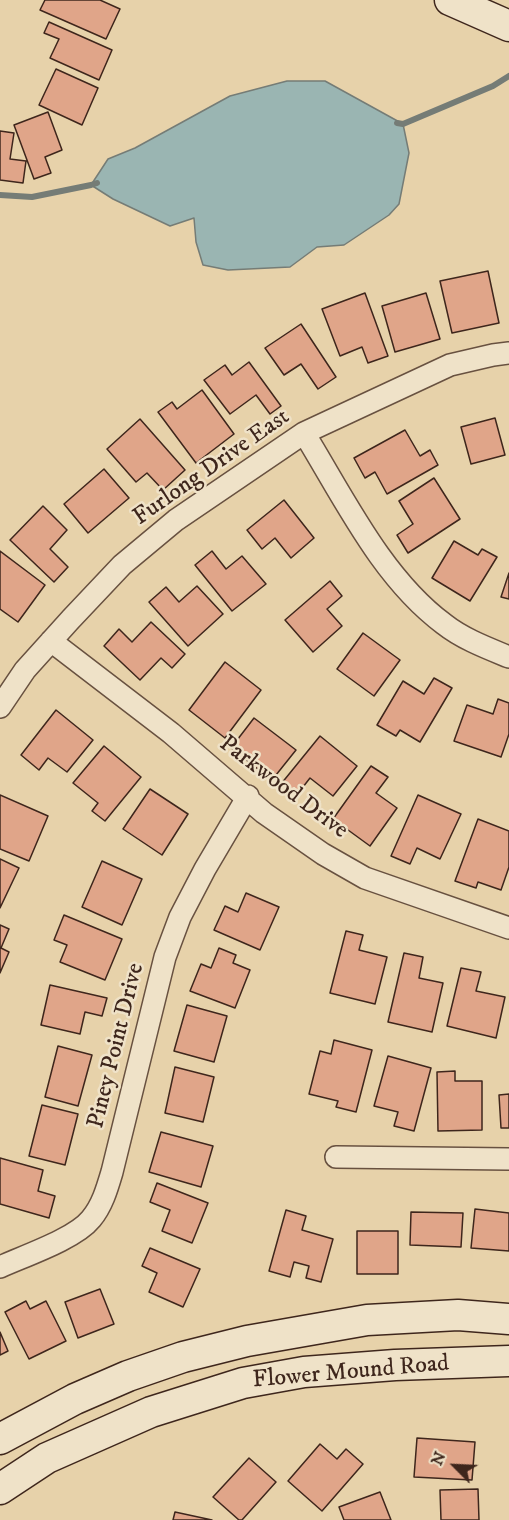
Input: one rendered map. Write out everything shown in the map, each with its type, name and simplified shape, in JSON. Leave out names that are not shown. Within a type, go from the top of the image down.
[{"type":"main road","points":[[450,0],[507,25]]},
{"type":"main road","name":"Flower Mound Road","points":[[0,1439],[75,1399],[128,1376],[247,1341],[367,1320],[458,1315],[509,1319]]},
{"type":"main road","name":"Flower Mound Road","points":[[0,1489],[47,1458],[151,1412],[243,1383],[304,1372],[395,1365],[509,1361]]},
{"type":"street","name":"Furlong Drive East","points":[[0,707],[25,670],[122,565],[176,520],[304,433],[450,365],[509,353]]},
{"type":"street","points":[[304,433],[392,575],[443,624],[465,638],[509,657]]},
{"type":"street","name":"Parkwood Drive","points":[[51,641],[171,733],[248,796],[264,813],[324,854],[365,878],[509,928]]},
{"type":"street","name":"Piney Point Drive","points":[[0,1267],[79,1231],[91,1219],[103,1201],[165,957],[180,917],[248,796]]},
{"type":"street","points":[[336,1157],[509,1159]]},
{"type":"water","points":[[287,81],[325,81],[403,124],[409,153],[399,204],[389,215],[344,245],[317,247],[290,267],[228,270],[203,265],[196,242],[194,218],[170,226],[113,199],[91,185],[108,159],[135,148],[230,96]]},
{"type":"building","points":[[45,0],[100,0],[120,9],[106,39],[40,10]]},
{"type":"building","points":[[49,22],[112,50],[99,80],[50,58],[59,39],[44,33]]},
{"type":"building","points":[[56,69],[98,88],[82,125],[39,105]]},
{"type":"building","points":[[48,112],[62,150],[45,157],[51,173],[34,179],[14,125]]},
{"type":"building","points":[[0,131],[14,133],[10,159],[26,161],[23,183],[0,180]]},
{"type":"building","points":[[488,271],[499,323],[452,333],[440,281]]},
{"type":"building","points":[[365,293],[388,356],[368,363],[362,347],[340,356],[322,309]]},
{"type":"building","points":[[426,293],[440,339],[395,352],[382,306]]},
{"type":"building","points":[[301,324],[336,377],[318,389],[301,364],[284,375],[265,348]]},
{"type":"building","points":[[249,362],[281,406],[270,414],[256,395],[230,414],[204,380],[225,365],[232,375]]},
{"type":"building","points":[[202,390],[234,434],[196,463],[158,412],[172,402],[177,409]]},
{"type":"building","points":[[495,418],[505,455],[471,464],[461,427]]},
{"type":"building","points":[[140,419],[185,470],[163,490],[147,473],[136,482],[107,449]]},
{"type":"building","points":[[405,430],[420,456],[430,450],[438,465],[387,494],[375,472],[365,478],[354,458]]},
{"type":"building","points":[[104,469],[129,498],[88,533],[64,504]]},
{"type":"building","points":[[434,478],[460,519],[408,553],[397,535],[413,524],[399,501]]},
{"type":"building","points":[[284,500],[314,538],[291,558],[275,538],[262,549],[247,530]]},
{"type":"building","points":[[43,506],[67,530],[50,549],[68,567],[54,582],[10,540]]},
{"type":"building","points":[[454,541],[478,555],[482,549],[497,557],[470,601],[432,578]]},
{"type":"building","points":[[0,551],[45,585],[18,622],[0,609]]},
{"type":"building","points":[[212,551],[226,569],[242,556],[266,584],[232,611],[195,565]]},
{"type":"building","points":[[509,573],[509,599],[501,597]]},
{"type":"building","points":[[330,581],[342,596],[327,609],[342,626],[313,652],[285,620]]},
{"type":"building","points":[[197,586],[223,614],[188,646],[149,602],[166,587],[179,602]]},
{"type":"building","points":[[151,622],[185,654],[172,668],[161,658],[140,680],[104,646],[119,629],[132,642]]},
{"type":"building","points":[[363,633],[400,660],[374,696],[337,669]]},
{"type":"building","points":[[225,662],[261,690],[225,738],[189,710]]},
{"type":"building","points":[[434,678],[452,688],[420,742],[400,730],[396,736],[377,725],[403,681],[424,694]]},
{"type":"building","points":[[498,699],[509,703],[509,734],[501,757],[454,741],[467,705],[493,714]]},
{"type":"building","points":[[56,710],[93,740],[67,772],[48,758],[39,770],[21,755]]},
{"type":"building","points":[[254,718],[296,750],[272,780],[231,748]]},
{"type":"building","points":[[320,736],[357,766],[333,796],[310,778],[296,796],[281,784]]},
{"type":"building","points":[[104,746],[141,777],[105,821],[92,811],[98,803],[73,783]]},
{"type":"building","points":[[371,766],[388,777],[376,793],[397,808],[370,846],[333,819]]},
{"type":"building","points":[[150,789],[188,814],[162,855],[123,829]]},
{"type":"building","points":[[0,795],[48,816],[29,861],[0,849]]},
{"type":"building","points":[[418,795],[461,814],[440,859],[417,848],[410,864],[391,856]]},
{"type":"building","points":[[478,819],[509,831],[509,867],[501,890],[478,882],[476,888],[455,881]]},
{"type":"building","points":[[0,859],[19,868],[0,908]]},
{"type":"building","points":[[102,861],[142,879],[122,925],[82,907]]},
{"type":"building","points":[[246,893],[279,907],[260,950],[214,930],[225,906],[238,912]]},
{"type":"building","points":[[64,915],[122,939],[105,980],[60,962],[67,945],[54,940]]},
{"type":"building","points":[[0,925],[9,929],[1,948],[9,952],[0,973]]},
{"type":"building","points":[[346,931],[363,935],[359,950],[387,957],[375,1004],[330,993]]},
{"type":"building","points":[[219,948],[236,955],[233,963],[250,970],[235,1008],[190,991],[201,964],[211,968]]},
{"type":"building","points":[[404,953],[423,957],[419,978],[443,983],[432,1032],[388,1022]]},
{"type":"building","points":[[461,968],[481,972],[476,991],[505,997],[496,1038],[447,1026]]},
{"type":"building","points":[[50,985],[107,998],[102,1016],[85,1012],[80,1034],[41,1025]]},
{"type":"building","points":[[187,1005],[227,1016],[214,1062],[174,1051]]},
{"type":"building","points":[[334,1040],[372,1050],[356,1112],[336,1107],[338,1101],[309,1094],[320,1051],[331,1054]]},
{"type":"building","points":[[58,1046],[92,1055],[78,1106],[45,1097]]},
{"type":"building","points":[[388,1056],[431,1068],[414,1131],[394,1126],[398,1112],[374,1106]]},
{"type":"building","points":[[175,1067],[214,1077],[203,1122],[165,1113]]},
{"type":"building","points":[[455,1071],[455,1081],[482,1081],[482,1130],[438,1131],[437,1072]]},
{"type":"building","points":[[509,1094],[509,1128],[501,1128],[499,1095]]},
{"type":"building","points":[[42,1105],[78,1114],[65,1165],[29,1156]]},
{"type":"building","points":[[161,1132],[213,1146],[201,1187],[149,1172]]},
{"type":"building","points":[[0,1158],[43,1170],[38,1191],[55,1196],[49,1218],[0,1204]]},
{"type":"building","points":[[157,1183],[208,1203],[192,1243],[162,1231],[170,1210],[150,1202]]},
{"type":"building","points":[[475,1209],[509,1213],[509,1251],[471,1248]]},
{"type":"building","points":[[286,1210],[306,1216],[302,1230],[333,1239],[321,1282],[306,1278],[309,1266],[294,1262],[290,1277],[269,1271]]},
{"type":"building","points":[[411,1212],[463,1213],[461,1247],[410,1245]]},
{"type":"building","points":[[357,1231],[398,1231],[398,1274],[357,1274]]},
{"type":"building","points":[[150,1248],[200,1269],[183,1307],[149,1292],[157,1273],[142,1266]]},
{"type":"building","points":[[100,1289],[114,1324],[78,1338],[65,1302]]},
{"type":"building","points":[[26,1301],[30,1309],[46,1301],[66,1341],[29,1359],[5,1312]]},
{"type":"building","points":[[0,1332],[8,1351],[0,1355]]},
{"type":"building","points":[[417,1438],[475,1442],[472,1480],[414,1477]]},
{"type":"building","points":[[320,1444],[337,1459],[346,1449],[363,1464],[322,1511],[288,1481]]},
{"type":"building","points":[[249,1458],[276,1482],[242,1520],[239,1520],[213,1497]]},
{"type":"building","points":[[478,1489],[479,1520],[441,1520],[440,1490]]},
{"type":"building","points":[[380,1492],[391,1520],[344,1520],[339,1507]]},
{"type":"building","points":[[175,1512],[212,1520],[173,1520]]},
{"type":"waterway","points":[[397,123],[403,124],[493,86],[509,76]]},
{"type":"waterway","points":[[0,195],[32,197],[97,183]]}]
